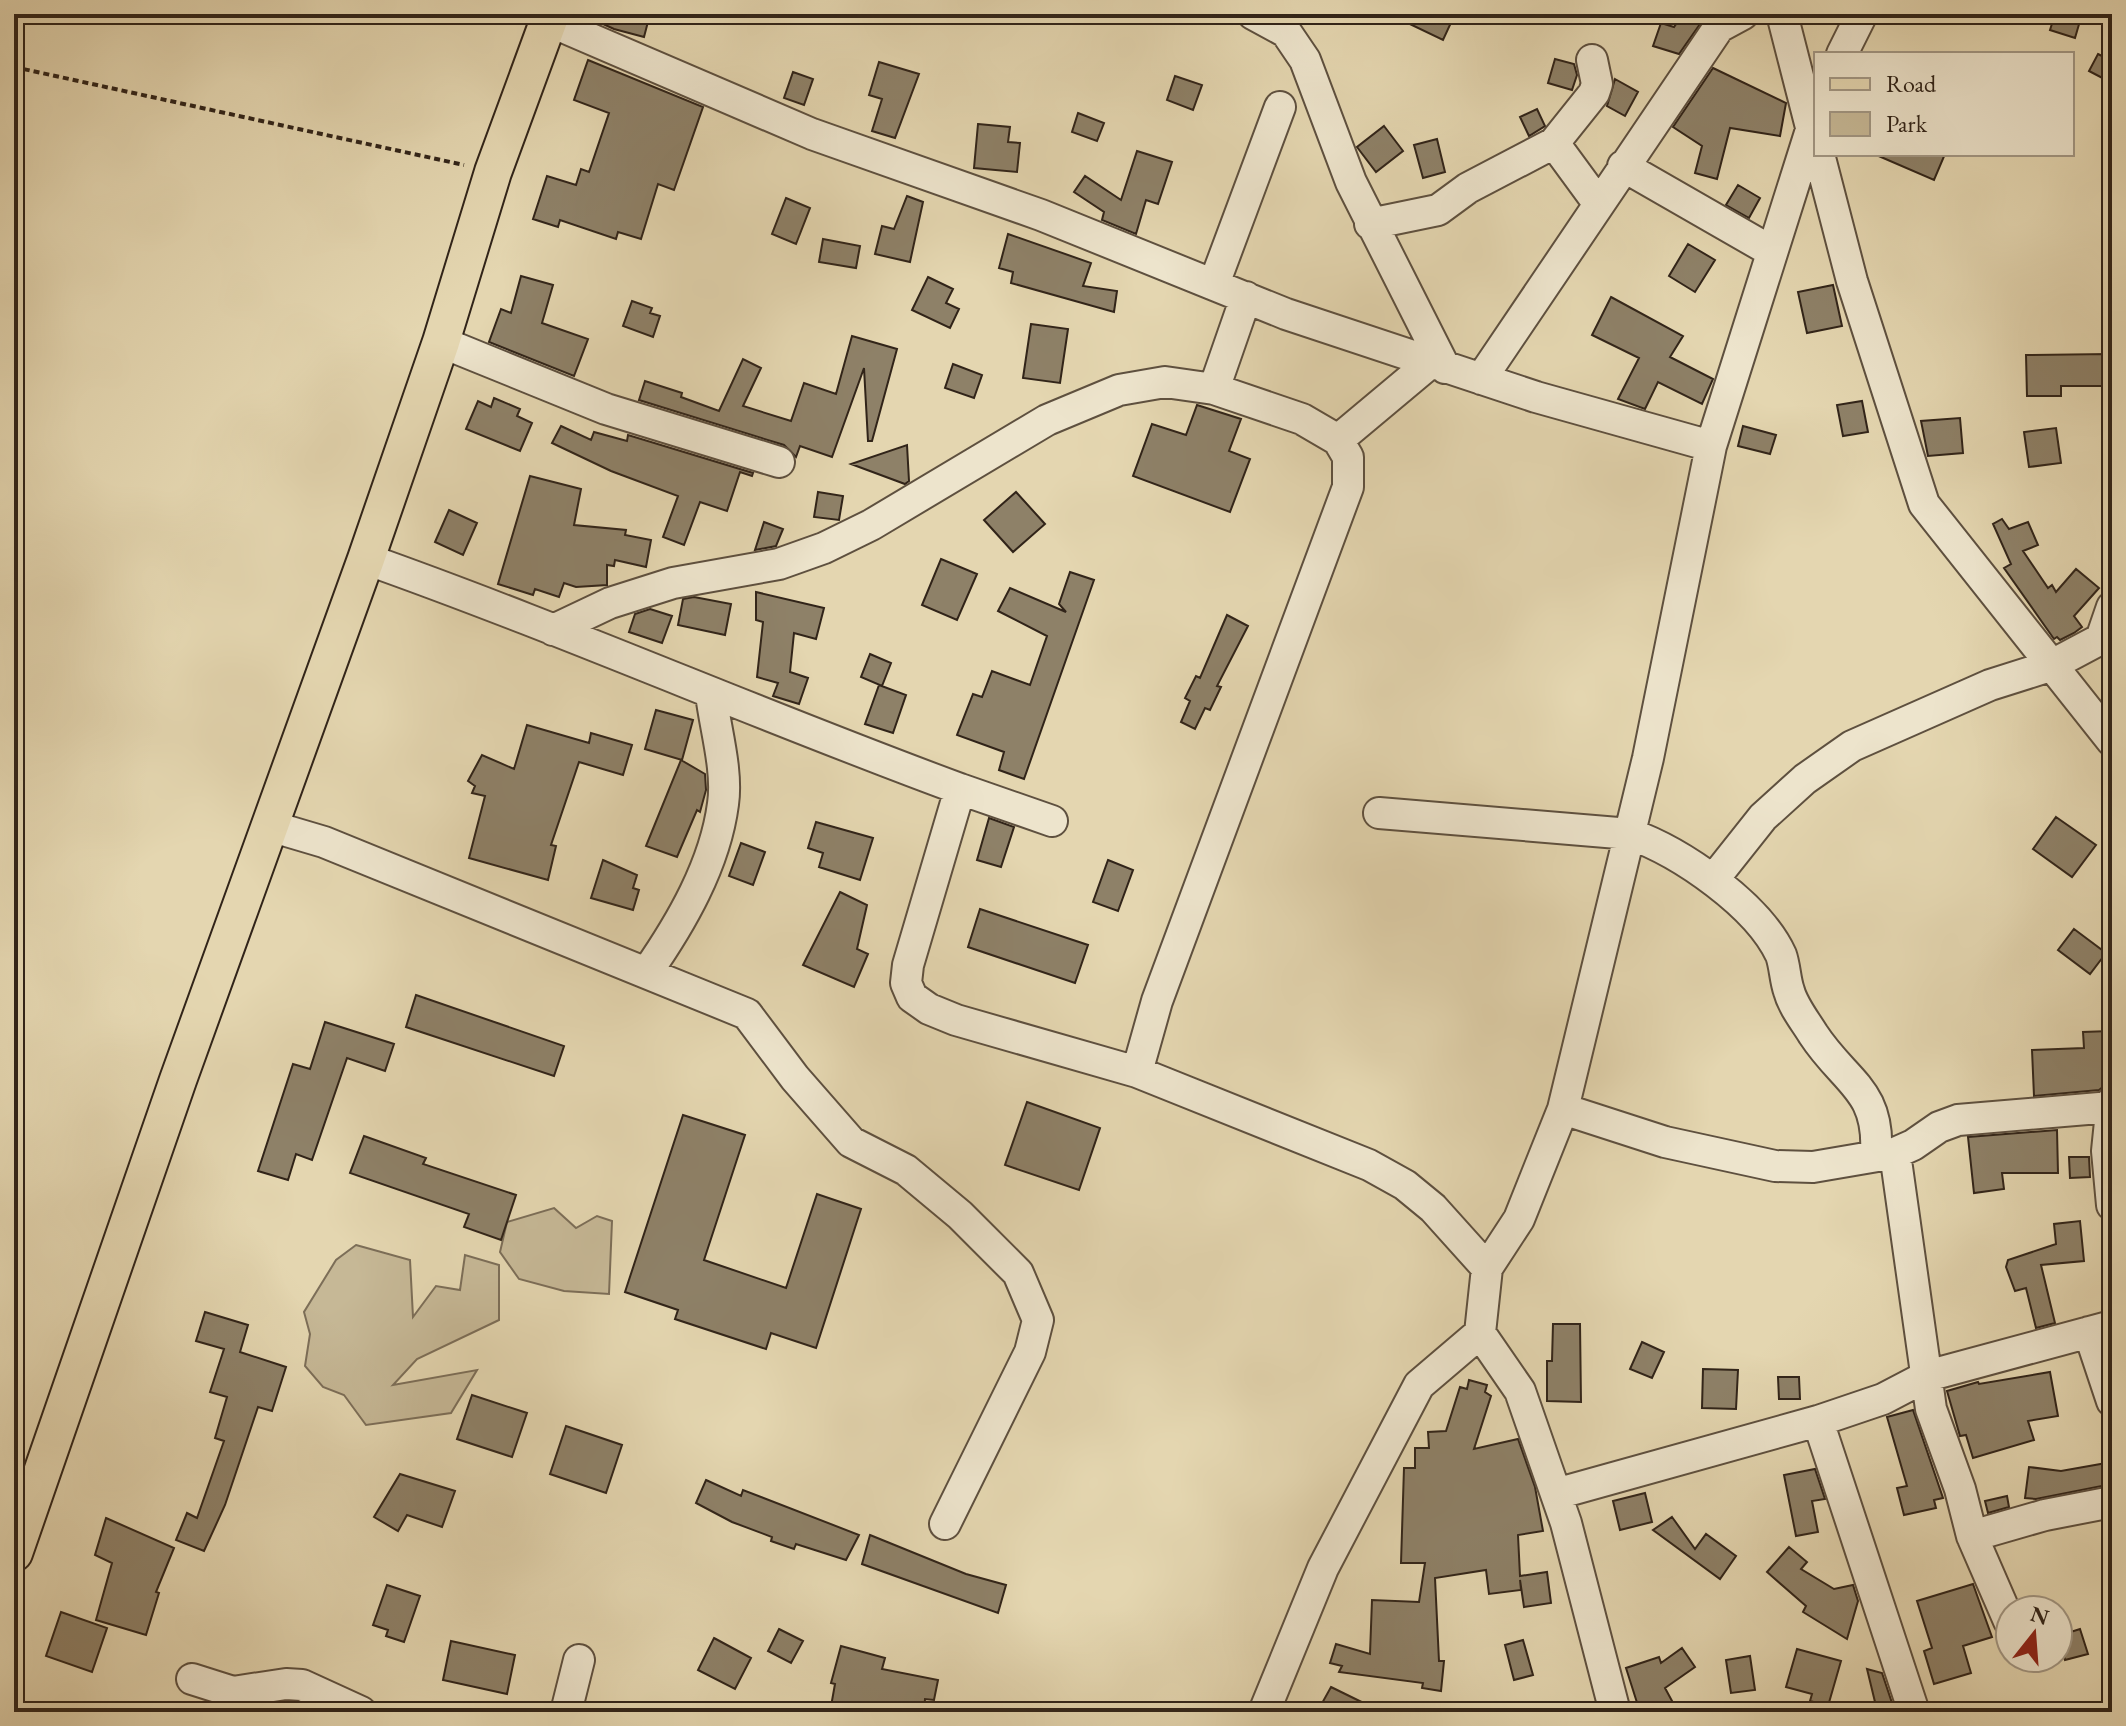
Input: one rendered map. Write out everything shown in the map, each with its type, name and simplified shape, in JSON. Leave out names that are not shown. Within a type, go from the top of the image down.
[{"type":"main road","points":[[14,1553],[366,559],[441,342],[493,172],[550,17]]},
{"type":"street","points":[[1253,14],[1286,32],[1305,60],[1370,224],[1401,276],[1437,366]]},
{"type":"street","points":[[1481,379],[1719,27],[1743,14]]},
{"type":"street","points":[[1782,14],[1814,131]]},
{"type":"street","points":[[1843,52],[1862,14]]},
{"type":"street","points":[[550,17],[812,134],[1041,215],[1246,297],[1437,366],[1601,417],[1711,446]]},
{"type":"street","points":[[1370,224],[1438,210],[1468,188],[1554,143],[1594,93],[1597,84],[1592,60]]},
{"type":"street","points":[[1214,284],[1280,107]]},
{"type":"street","points":[[1615,1712],[1556,1494],[1520,1391],[1480,1333],[1487,1268],[1519,1219],[1563,1109],[1680,612],[1711,446],[1771,251],[1814,138]]},
{"type":"street","points":[[1554,143],[1598,203]]},
{"type":"street","points":[[1820,156],[1852,281],[1924,504],[2112,741]]},
{"type":"street","points":[[1623,166],[1771,251]]},
{"type":"street","points":[[1214,389],[1246,297]]},
{"type":"street","points":[[441,342],[606,409],[779,462]]},
{"type":"street","points":[[1338,440],[1437,366]]},
{"type":"street","points":[[553,630],[610,603],[673,583],[779,564],[824,548],[871,525],[1047,420],[1119,390],[1165,382],[1214,389],[1302,419],[1338,440],[1348,457],[1348,487],[1157,1001],[1137,1072]]},
{"type":"street","points":[[366,559],[711,694],[1052,821]]},
{"type":"street","points":[[1713,880],[1763,817],[1805,779],[1852,746],[1990,685],[2050,666],[2107,636],[2112,607]]},
{"type":"street","points":[[647,972],[670,938],[699,882],[724,802],[711,694]]},
{"type":"street","points":[[960,789],[908,965],[906,983],[912,997],[956,1020],[1137,1072],[1369,1165],[1405,1185],[1433,1208],[1487,1268]]},
{"type":"street","points":[[1379,813],[1630,834],[1660,844],[1713,880],[1774,944],[1782,957],[1789,995],[1816,1038],[1875,1112],[1886,1153],[1931,1409],[1960,1489],[1972,1536],[1997,1594]]},
{"type":"street","points":[[270,826],[324,842],[747,1014],[795,1078],[851,1142],[906,1170],[960,1215],[1018,1273],[1038,1320],[1030,1352],[945,1524]]},
{"type":"street","points":[[1563,1109],[1665,1142],[1775,1166],[1813,1167],[1886,1153],[1958,1120],[2112,1104],[2107,1151],[2112,1205]]},
{"type":"street","points":[[1556,1494],[1818,1421],[1883,1399],[1927,1376],[2100,1329],[2112,1401]]},
{"type":"street","points":[[1264,1712],[1323,1568],[1419,1385],[1480,1333]]},
{"type":"street","points":[[1818,1421],[1914,1712]]},
{"type":"street","points":[[1972,1536],[2045,1515],[2112,1502]]},
{"type":"street","points":[[566,1712],[579,1660]]},
{"type":"street","points":[[192,1679],[233,1692],[286,1684],[302,1685],[361,1712]]},
{"type":"path","points":[[14,67],[493,172]]},
{"type":"green space","points":[[554,1208],[576,1228],[597,1216],[612,1221],[609,1294],[564,1291],[519,1279],[500,1252],[507,1222]]},
{"type":"green space","points":[[356,1245],[410,1260],[413,1317],[436,1286],[460,1290],[465,1255],[499,1265],[499,1320],[417,1359],[393,1385],[477,1370],[451,1413],[366,1425],[344,1395],[323,1387],[305,1366],[310,1334],[304,1312],[336,1260]]},
{"type":"building","points":[[581,14],[650,14],[644,37],[614,29]]},
{"type":"building","points":[[1389,14],[1455,14],[1443,40]]},
{"type":"building","points":[[1683,14],[1707,14],[1679,54],[1653,46],[1661,23],[1674,27]]},
{"type":"building","points":[[2055,14],[2082,14],[2075,38],[2050,30]]},
{"type":"building","points":[[2098,54],[2112,61],[2112,83],[2089,71]]},
{"type":"building","points":[[1555,59],[1574,64],[1577,75],[1572,90],[1548,83]]},
{"type":"building","points":[[588,60],[703,107],[674,190],[658,184],[641,239],[618,232],[616,239],[560,220],[558,227],[533,219],[547,176],[576,185],[581,169],[589,172],[609,113],[574,100]]},
{"type":"building","points":[[879,62],[919,74],[895,138],[872,131],[882,99],[869,95]]},
{"type":"building","points":[[1713,68],[1786,103],[1780,136],[1730,128],[1717,179],[1695,173],[1702,146],[1673,127]]},
{"type":"building","points":[[793,72],[813,79],[804,105],[784,98]]},
{"type":"building","points":[[1175,76],[1202,85],[1193,110],[1167,100]]},
{"type":"building","points":[[1615,79],[1638,92],[1625,116],[1607,106]]},
{"type":"building","points":[[1537,109],[1545,126],[1529,136],[1520,117]]},
{"type":"building","points":[[1078,113],[1104,123],[1097,141],[1072,132]]},
{"type":"building","points":[[978,124],[1010,127],[1008,142],[1020,143],[1017,172],[974,168]]},
{"type":"building","points":[[1384,126],[1403,151],[1376,172],[1357,147]]},
{"type":"building","points":[[1437,139],[1445,172],[1423,178],[1414,145]]},
{"type":"building","points":[[1137,151],[1172,162],[1158,204],[1146,200],[1136,234],[1102,220],[1104,212],[1074,192],[1085,176],[1121,200]]},
{"type":"building","points":[[1879,156],[1944,156],[1934,180]]},
{"type":"building","points":[[1738,185],[1760,198],[1749,218],[1726,205]]},
{"type":"building","points":[[907,196],[923,202],[910,262],[875,254],[882,226],[894,229]]},
{"type":"building","points":[[786,198],[810,208],[796,244],[772,234]]},
{"type":"building","points":[[1008,234],[1091,263],[1083,286],[1117,291],[1114,312],[1011,283],[1013,272],[999,268]]},
{"type":"building","points":[[823,239],[860,246],[856,268],[819,262]]},
{"type":"building","points":[[1688,244],[1715,260],[1695,292],[1669,276]]},
{"type":"building","points":[[521,276],[553,285],[542,323],[588,339],[574,376],[489,342],[501,309],[511,313]]},
{"type":"building","points":[[928,277],[953,289],[946,303],[959,309],[950,328],[912,310]]},
{"type":"building","points":[[1833,285],[1842,326],[1807,333],[1798,292]]},
{"type":"building","points":[[1611,297],[1683,336],[1670,357],[1713,379],[1702,404],[1658,382],[1645,409],[1618,399],[1639,358],[1592,335]]},
{"type":"building","points":[[632,301],[652,308],[650,313],[660,316],[653,337],[623,326]]},
{"type":"building","points":[[1031,324],[1068,329],[1060,383],[1023,378]]},
{"type":"building","points":[[852,336],[897,349],[872,441],[868,441],[864,368],[832,457],[800,446],[796,457],[784,445],[639,400],[645,381],[682,393],[681,397],[719,411],[743,359],[761,368],[743,406],[791,421],[804,383],[836,394]]},
{"type":"building","points":[[2109,354],[2110,386],[2061,386],[2061,396],[2027,396],[2026,355]]},
{"type":"building","points":[[953,364],[982,375],[974,398],[945,388]]},
{"type":"building","points":[[494,398],[520,409],[517,416],[532,423],[520,451],[466,429],[478,401],[491,407]]},
{"type":"building","points":[[1862,401],[1868,432],[1843,436],[1837,405]]},
{"type":"building","points":[[1197,405],[1241,419],[1229,451],[1250,459],[1230,512],[1133,476],[1152,424],[1186,435]]},
{"type":"building","points":[[1960,418],[1963,453],[1928,456],[1921,421]]},
{"type":"building","points":[[561,426],[591,440],[594,432],[627,441],[628,435],[753,473],[752,476],[740,472],[727,511],[700,502],[684,545],[663,537],[678,496],[611,471],[552,443]]},
{"type":"building","points":[[1743,426],[1776,435],[1770,454],[1738,446]]},
{"type":"building","points":[[2056,428],[2061,463],[2029,467],[2024,432]]},
{"type":"building","points":[[907,445],[909,481],[905,484],[851,464]]},
{"type":"building","points":[[530,476],[581,489],[574,525],[626,530],[625,535],[651,540],[646,567],[615,560],[614,566],[607,565],[607,585],[576,587],[564,583],[559,597],[535,589],[533,595],[498,584]]},
{"type":"building","points":[[818,492],[843,496],[839,520],[814,517]]},
{"type":"building","points":[[1016,492],[1045,524],[1013,552],[984,520]]},
{"type":"building","points":[[449,510],[477,523],[463,555],[435,542]]},
{"type":"building","points":[[2002,519],[2009,529],[2028,522],[2038,545],[2023,551],[2048,588],[2052,585],[2056,592],[2076,569],[2099,588],[2074,616],[2082,627],[2074,633],[2060,640],[2057,637],[2054,639],[2004,568],[2011,564],[1993,524]]},
{"type":"building","points":[[764,522],[783,529],[776,546],[755,550]]},
{"type":"building","points":[[941,559],[977,574],[957,620],[922,605]]},
{"type":"building","points":[[1070,572],[1094,580],[1024,779],[999,770],[1004,752],[957,735],[973,694],[982,697],[992,671],[1030,685],[1047,636],[998,611],[1010,588],[1066,612],[1059,604]]},
{"type":"building","points":[[756,592],[824,608],[816,639],[794,633],[790,672],[808,678],[799,704],[773,696],[778,683],[757,677],[763,622],[756,620]]},
{"type":"building","points":[[694,597],[731,604],[725,635],[678,625],[683,599]]},
{"type":"building","points":[[650,609],[672,616],[662,643],[629,632],[635,614]]},
{"type":"building","points":[[1227,615],[1248,626],[1217,686],[1221,687],[1210,710],[1205,708],[1195,729],[1181,722],[1190,701],[1185,698],[1196,676],[1200,678]]},
{"type":"building","points":[[870,654],[891,663],[882,686],[861,677]]},
{"type":"building","points":[[879,685],[906,695],[893,733],[865,724]]},
{"type":"building","points":[[656,710],[693,720],[682,760],[645,749]]},
{"type":"building","points":[[527,725],[589,743],[591,733],[632,745],[623,775],[579,762],[551,845],[556,846],[548,880],[469,858],[485,796],[472,793],[475,786],[468,781],[482,755],[514,769]]},
{"type":"building","points":[[681,760],[705,774],[706,790],[700,812],[697,810],[677,857],[646,846]]},
{"type":"building","points":[[2056,817],[2096,845],[2072,877],[2033,849]]},
{"type":"building","points":[[989,818],[1014,827],[1001,867],[977,860]]},
{"type":"building","points":[[816,822],[873,838],[860,880],[819,867],[823,853],[808,848]]},
{"type":"building","points":[[741,843],[765,852],[753,885],[729,876]]},
{"type":"building","points":[[603,860],[637,875],[633,888],[639,890],[633,910],[591,898]]},
{"type":"building","points":[[1108,860],[1133,870],[1118,911],[1093,902]]},
{"type":"building","points":[[840,892],[867,905],[857,949],[868,954],[854,987],[803,965]]},
{"type":"building","points":[[980,909],[1088,945],[1075,983],[968,947]]},
{"type":"building","points":[[2074,929],[2106,953],[2090,974],[2058,950]]},
{"type":"building","points":[[416,995],[564,1046],[554,1076],[406,1027]]},
{"type":"building","points":[[325,1022],[394,1044],[385,1071],[347,1058],[312,1160],[296,1154],[288,1180],[258,1171],[293,1064],[310,1069]]},
{"type":"building","points":[[2110,1031],[2111,1056],[2103,1057],[2104,1086],[2099,1090],[2034,1096],[2032,1050],[2084,1048],[2083,1032]]},
{"type":"building","points":[[1027,1102],[1100,1128],[1079,1190],[1005,1165]]},
{"type":"building","points":[[683,1115],[745,1135],[704,1260],[786,1288],[817,1194],[861,1209],[816,1348],[771,1333],[766,1349],[675,1319],[678,1310],[625,1292]]},
{"type":"building","points":[[2057,1130],[2058,1173],[2002,1173],[2004,1189],[1974,1193],[1968,1137]]},
{"type":"building","points":[[364,1136],[426,1158],[423,1164],[516,1195],[501,1240],[464,1227],[469,1214],[350,1173]]},
{"type":"building","points":[[2069,1157],[2089,1157],[2090,1177],[2070,1178]]},
{"type":"building","points":[[2080,1221],[2084,1261],[2041,1265],[2055,1323],[2036,1328],[2026,1288],[2015,1291],[2006,1267],[2008,1260],[2056,1244],[2054,1224]]},
{"type":"building","points":[[205,1312],[248,1325],[240,1352],[286,1367],[272,1411],[258,1407],[225,1505],[204,1551],[176,1540],[187,1513],[197,1518],[224,1441],[215,1438],[227,1397],[210,1392],[224,1349],[196,1341]]},
{"type":"building","points":[[1553,1324],[1580,1324],[1581,1402],[1547,1401],[1547,1361],[1552,1361]]},
{"type":"building","points":[[1642,1342],[1664,1352],[1652,1378],[1630,1369]]},
{"type":"building","points":[[1703,1369],[1738,1370],[1736,1409],[1702,1408]]},
{"type":"building","points":[[2050,1372],[2058,1416],[2028,1421],[2034,1440],[1973,1458],[1966,1435],[1960,1436],[1947,1391],[1978,1382]]},
{"type":"building","points":[[1778,1377],[1799,1377],[1800,1399],[1779,1399]]},
{"type":"building","points":[[1469,1380],[1487,1385],[1485,1392],[1491,1396],[1474,1449],[1518,1439],[1535,1487],[1543,1531],[1518,1535],[1520,1576],[1547,1572],[1551,1603],[1524,1607],[1520,1580],[1521,1590],[1489,1594],[1486,1570],[1435,1578],[1439,1661],[1444,1661],[1441,1691],[1422,1688],[1423,1683],[1339,1672],[1342,1666],[1330,1663],[1336,1644],[1370,1654],[1372,1600],[1419,1602],[1425,1563],[1401,1563],[1404,1468],[1415,1468],[1415,1448],[1429,1448],[1428,1432],[1446,1431],[1460,1387],[1467,1389]]},
{"type":"building","points":[[472,1395],[527,1413],[512,1457],[457,1439]]},
{"type":"building","points":[[1913,1410],[1943,1498],[1934,1500],[1936,1508],[1904,1515],[1897,1488],[1907,1486],[1887,1417]]},
{"type":"building","points":[[566,1426],[622,1445],[606,1493],[550,1474]]},
{"type":"building","points":[[2112,1462],[2112,1484],[2036,1499],[2025,1498],[2029,1467],[2061,1471]]},
{"type":"building","points":[[1815,1469],[1825,1499],[1812,1501],[1818,1532],[1796,1536],[1784,1475]]},
{"type":"building","points":[[400,1474],[455,1491],[442,1527],[407,1515],[398,1531],[374,1517]]},
{"type":"building","points":[[706,1480],[741,1496],[743,1490],[859,1535],[846,1560],[796,1544],[794,1549],[771,1541],[772,1537],[732,1522],[696,1503]]},
{"type":"building","points":[[1645,1493],[1652,1522],[1620,1530],[1613,1501]]},
{"type":"building","points":[[2007,1496],[2009,1507],[1988,1513],[1985,1501]]},
{"type":"building","points":[[1672,1517],[1695,1549],[1706,1534],[1736,1556],[1720,1579],[1653,1530]]},
{"type":"building","points":[[106,1518],[174,1548],[156,1592],[159,1593],[146,1635],[96,1620],[112,1563],[95,1555]]},
{"type":"building","points":[[870,1535],[966,1574],[1006,1585],[998,1613],[862,1564]]},
{"type":"building","points":[[1789,1547],[1807,1562],[1801,1569],[1834,1589],[1853,1585],[1858,1601],[1847,1639],[1803,1612],[1806,1606],[1767,1572]]},
{"type":"building","points":[[1973,1584],[1992,1637],[1963,1646],[1971,1673],[1934,1684],[1924,1651],[1932,1648],[1917,1601]]},
{"type":"building","points":[[387,1585],[420,1596],[404,1642],[386,1636],[388,1630],[373,1625]]},
{"type":"building","points":[[61,1612],[107,1628],[92,1672],[46,1656]]},
{"type":"building","points":[[779,1629],[803,1641],[791,1663],[768,1651]]},
{"type":"building","points":[[2080,1629],[2088,1654],[2074,1658],[2074,1631]]},
{"type":"building","points":[[714,1638],[751,1658],[735,1689],[698,1670]]},
{"type":"building","points":[[1523,1640],[1533,1675],[1514,1680],[1505,1645]]},
{"type":"building","points":[[451,1641],[515,1655],[507,1694],[443,1680]]},
{"type":"building","points":[[841,1646],[885,1658],[882,1669],[938,1680],[934,1700],[925,1699],[924,1712],[830,1712],[835,1684],[831,1683]]},
{"type":"building","points":[[1682,1648],[1695,1667],[1665,1688],[1678,1712],[1640,1712],[1626,1668],[1659,1657],[1661,1663]]},
{"type":"building","points":[[1797,1649],[1841,1661],[1828,1706],[1810,1701],[1812,1694],[1786,1687]]},
{"type":"building","points":[[1750,1656],[1755,1690],[1731,1693],[1726,1660]]},
{"type":"building","points":[[1867,1669],[1882,1673],[1892,1703],[1876,1706]]},
{"type":"building","points":[[1331,1687],[1382,1712],[1334,1712],[1321,1705]]}]
